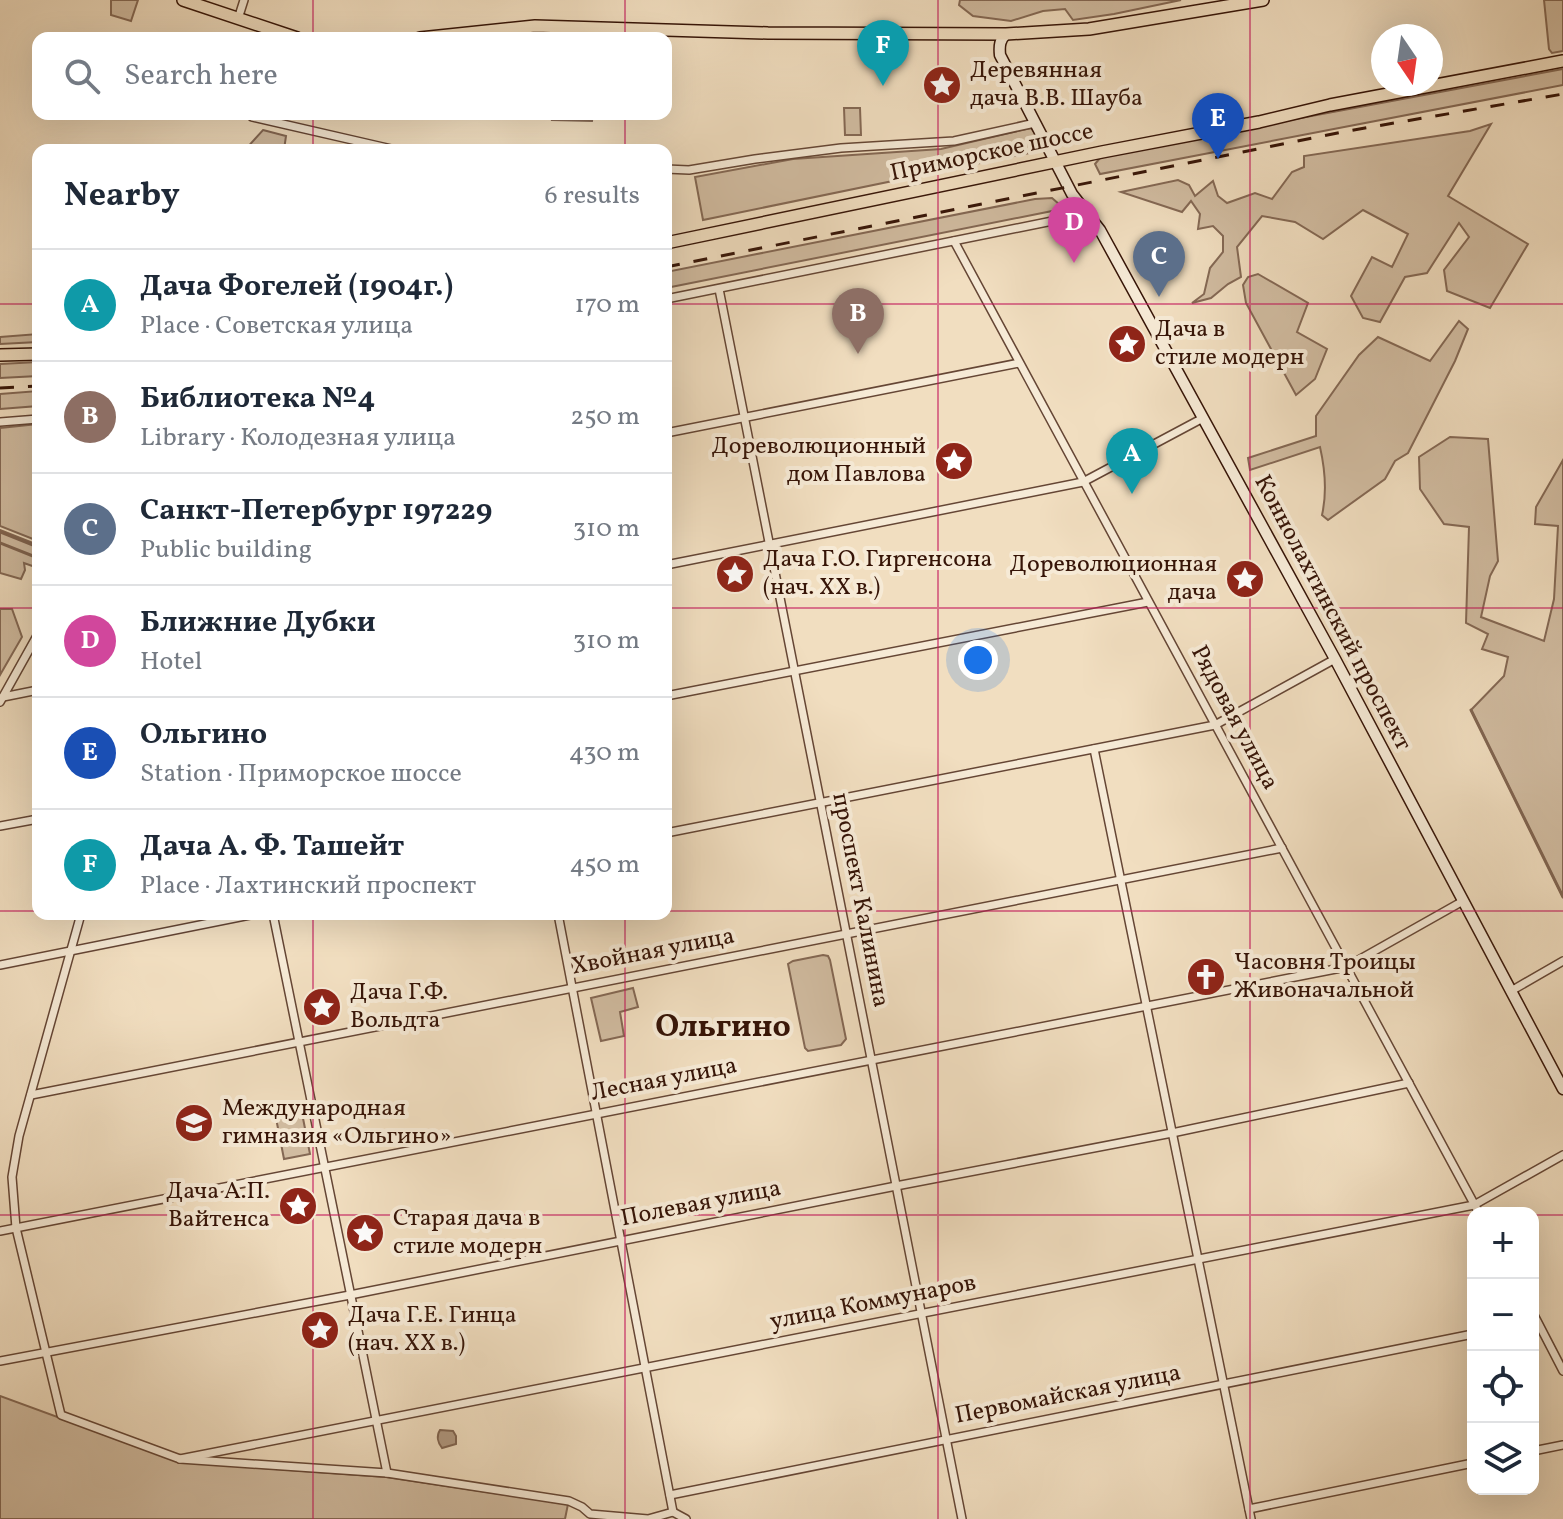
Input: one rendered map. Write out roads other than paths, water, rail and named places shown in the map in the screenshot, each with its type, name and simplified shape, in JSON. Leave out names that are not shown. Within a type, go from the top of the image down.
[{"type":"main road","points":[[183,0],[238,19],[262,32]]},
{"type":"main road","points":[[478,32],[535,26],[768,33],[1006,34],[1089,29],[1263,0]]},
{"type":"main road","name":"Коннолахтинский проспект","points":[[1006,34],[1001,39],[1000,55],[1072,194],[1100,230],[1335,659],[1563,1089]]},
{"type":"main road","name":"Приморское шоссе","points":[[672,242],[1330,105],[1563,61]]},
{"type":"main road","points":[[0,355],[32,354]]},
{"type":"street","points":[[238,19],[244,0]]},
{"type":"street","points":[[265,120],[370,144]]},
{"type":"street","points":[[672,169],[689,170],[841,148],[954,141],[1035,123]]},
{"type":"street","points":[[672,298],[1087,214]]},
{"type":"street","name":"Рядовая улица","points":[[954,241],[1474,1205]]},
{"type":"street","name":"проспект Калинина","points":[[719,289],[962,1519]]},
{"type":"street","points":[[672,432],[1019,363]]},
{"type":"street","points":[[672,564],[1083,482],[1203,418]]},
{"type":"street","points":[[0,422],[32,419]]},
{"type":"street","points":[[672,695],[1148,602]]},
{"type":"street","points":[[1,700],[32,645]]},
{"type":"street","points":[[672,832],[1215,725],[1335,659]]},
{"type":"street","points":[[1,700],[32,692]]},
{"type":"street","points":[[1094,749],[1251,1519]]},
{"type":"street","points":[[0,826],[32,820]]},
{"type":"street","name":"Хвойная улица","points":[[31,1095],[1282,848]]},
{"type":"street","name":"Лесная улица","points":[[0,1231],[1346,967],[1463,901]]},
{"type":"street","points":[[79,920],[19,1136],[12,1177],[16,1228],[61,1415],[180,1459],[387,1473],[569,1501],[590,1514],[648,1519],[673,1512],[686,1519]]},
{"type":"street","points":[[0,965],[224,920]]},
{"type":"street","points":[[274,920],[387,1473]]},
{"type":"street","points":[[559,920],[673,1512]]},
{"type":"street","points":[[1511,991],[1563,961]]},
{"type":"street","name":"Полевая улица","points":[[0,1361],[1172,1133],[1409,1083]]},
{"type":"street","name":"улица Коммунаров","points":[[180,1459],[1474,1205],[1563,1155]]},
{"type":"street","points":[[1539,1327],[1563,1371]]},
{"type":"street","name":"Первомайская улица","points":[[670,1495],[1467,1335]]},
{"type":"street","points":[[1539,1450],[1563,1445]]},
{"type":"street","points":[[1249,1509],[1467,1464]]},
{"type":"waterway","points":[[0,532],[32,545]]},
{"type":"waterway","points":[[0,543],[32,556]]},
{"type":"waterway","points":[[1471,710],[1563,897]]},
{"type":"railway","points":[[672,266],[1348,131],[1563,94]]},
{"type":"railway","points":[[0,388],[32,386]]},
{"type":"place","name":"Деревянная дача В.В. Шауба","points":[[942,85]]},
{"type":"place","name":"Дача А. Ф. Ташейт","points":[[883,86]]},
{"type":"place","name":"Ольгино","points":[[1218,159]]},
{"type":"place","name":"Ближние Дубки","points":[[1074,263]]},
{"type":"place","name":"Санкт-Петербург 197229","points":[[1159,297]]},
{"type":"place","name":"Дача в стиле модерн","points":[[1127,344]]},
{"type":"place","name":"Библиотека №4","points":[[858,354]]},
{"type":"place","name":"Дореволюционный дом Павлова","points":[[954,461]]},
{"type":"place","name":"Дача Фогелей (1904г.)","points":[[1132,494]]},
{"type":"place","name":"Дача Г.О. Гиргенсона (нач. XX в.)","points":[[735,574]]},
{"type":"place","name":"Дореволюционная дача","points":[[1245,579]]},
{"type":"place","name":"Часовня Троицы Живоначальной","points":[[1206,977]]},
{"type":"place","name":"Дача Г.Ф. Вольдта","points":[[322,1007]]},
{"type":"place","name":"Международная гимназия «Ольгино»","points":[[194,1123]]},
{"type":"place","name":"Дача А.П. Вайтенса","points":[[298,1206]]},
{"type":"place","name":"Старая дача в стиле модерн","points":[[365,1233]]},
{"type":"place","name":"Дача Г.Е. Гинца (нач. XX в.)","points":[[320,1330]]},
{"type":"district","name":"Ольгино","points":[[723,1028]]}]
